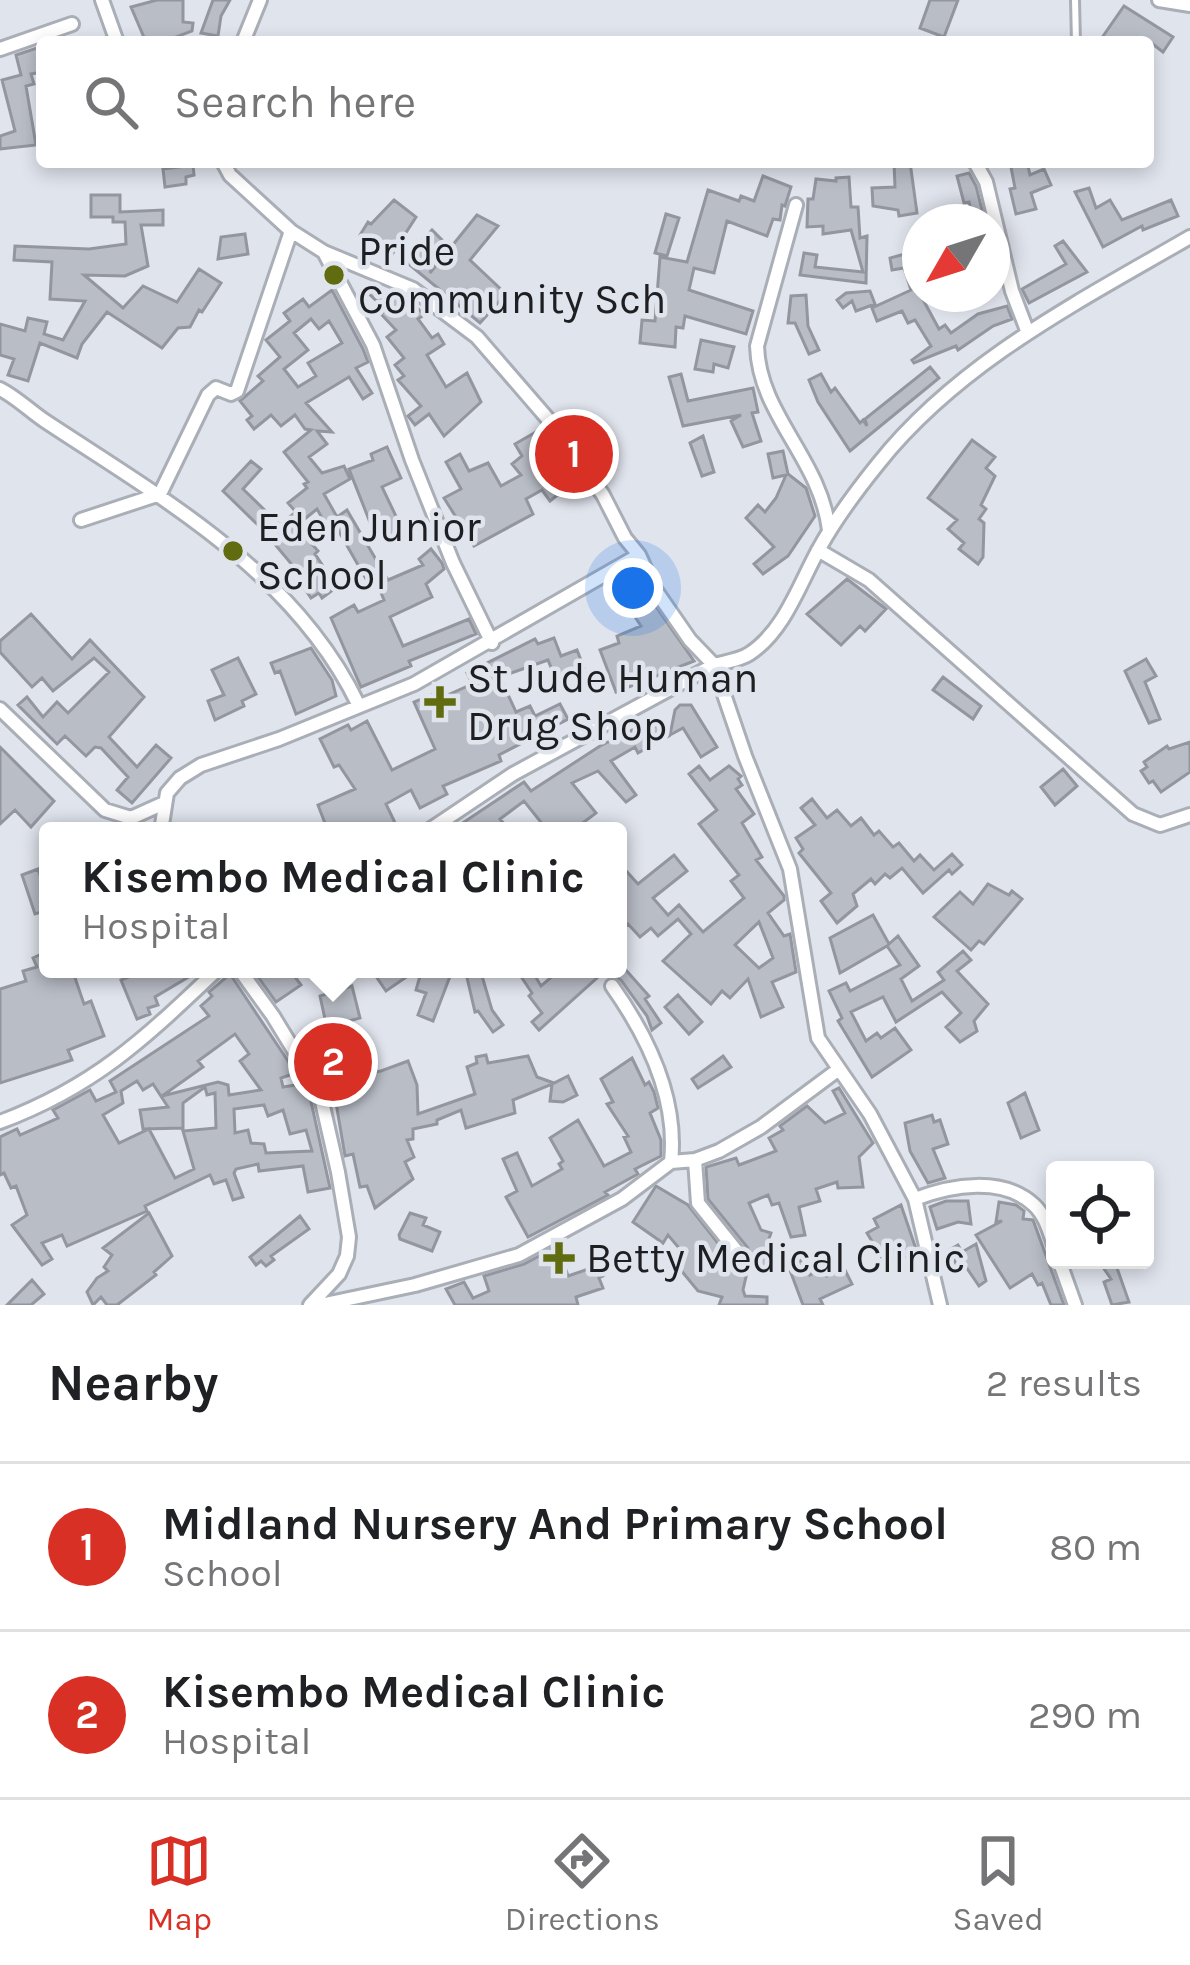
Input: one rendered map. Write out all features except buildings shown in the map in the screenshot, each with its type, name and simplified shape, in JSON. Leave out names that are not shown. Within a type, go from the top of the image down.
[{"type":"street","points":[[102,0],[115,36]]},
{"type":"street","points":[[245,36],[260,0]]},
{"type":"street","points":[[1159,0],[1190,5]]},
{"type":"street","points":[[39,36],[72,25]]},
{"type":"street","points":[[0,49],[36,37]]},
{"type":"street","points":[[226,168],[291,231],[324,253],[413,289],[477,337],[560,433],[639,555],[654,588],[714,665],[790,869],[818,1038],[870,1114],[915,1199],[940,1305]]},
{"type":"street","points":[[978,168],[1028,333]]},
{"type":"street","points":[[796,205],[757,346],[758,364],[776,411],[807,460],[826,508],[829,531]]},
{"type":"street","points":[[81,520],[160,494],[208,395],[216,388],[234,393],[240,386],[291,231]]},
{"type":"street","points":[[441,822],[513,774],[714,665],[747,656],[779,623],[829,531],[881,460],[917,423],[953,389],[1028,333],[1190,237]]},
{"type":"street","points":[[324,253],[373,345],[453,563],[492,643]]},
{"type":"street","points":[[0,388],[160,494],[278,591],[316,631],[358,704]]},
{"type":"street","points":[[818,550],[869,580],[1133,814],[1160,825],[1190,815]]},
{"type":"street","points":[[161,822],[162,805],[180,778],[201,765],[414,684],[639,555]]},
{"type":"street","points":[[0,710],[105,810],[131,818],[162,805]]},
{"type":"street","points":[[0,1122],[44,1106],[132,1051],[209,978]]},
{"type":"street","points":[[245,978],[320,1093],[334,1152],[349,1237],[347,1256],[339,1274],[310,1305]]},
{"type":"street","points":[[612,986],[639,1024],[652,1054],[674,1121],[671,1162]]},
{"type":"street","points":[[320,1305],[415,1285],[519,1255],[604,1210],[671,1162],[719,1151],[839,1070]]},
{"type":"street","points":[[695,1160],[698,1203],[739,1254]]},
{"type":"street","points":[[915,1199],[949,1186],[975,1185],[1033,1203],[1046,1221]]},
{"type":"street","points":[[1062,1269],[1075,1305]]},
{"type":"lane","points":[[1075,0],[1076,36]]},
{"type":"place","name":"Pride Community Sch","points":[[334,275]]},
{"type":"place","name":"Midland Nursery And Primary School","points":[[574,454]]},
{"type":"place","name":"Eden Junior School","points":[[233,551]]},
{"type":"place","name":"St Jude Human Drug Shop","points":[[440,702]]},
{"type":"place","name":"Kisembo Medical Clinic","points":[[333,1062]]},
{"type":"place","name":"Betty Medical Clinic","points":[[559,1258]]}]
